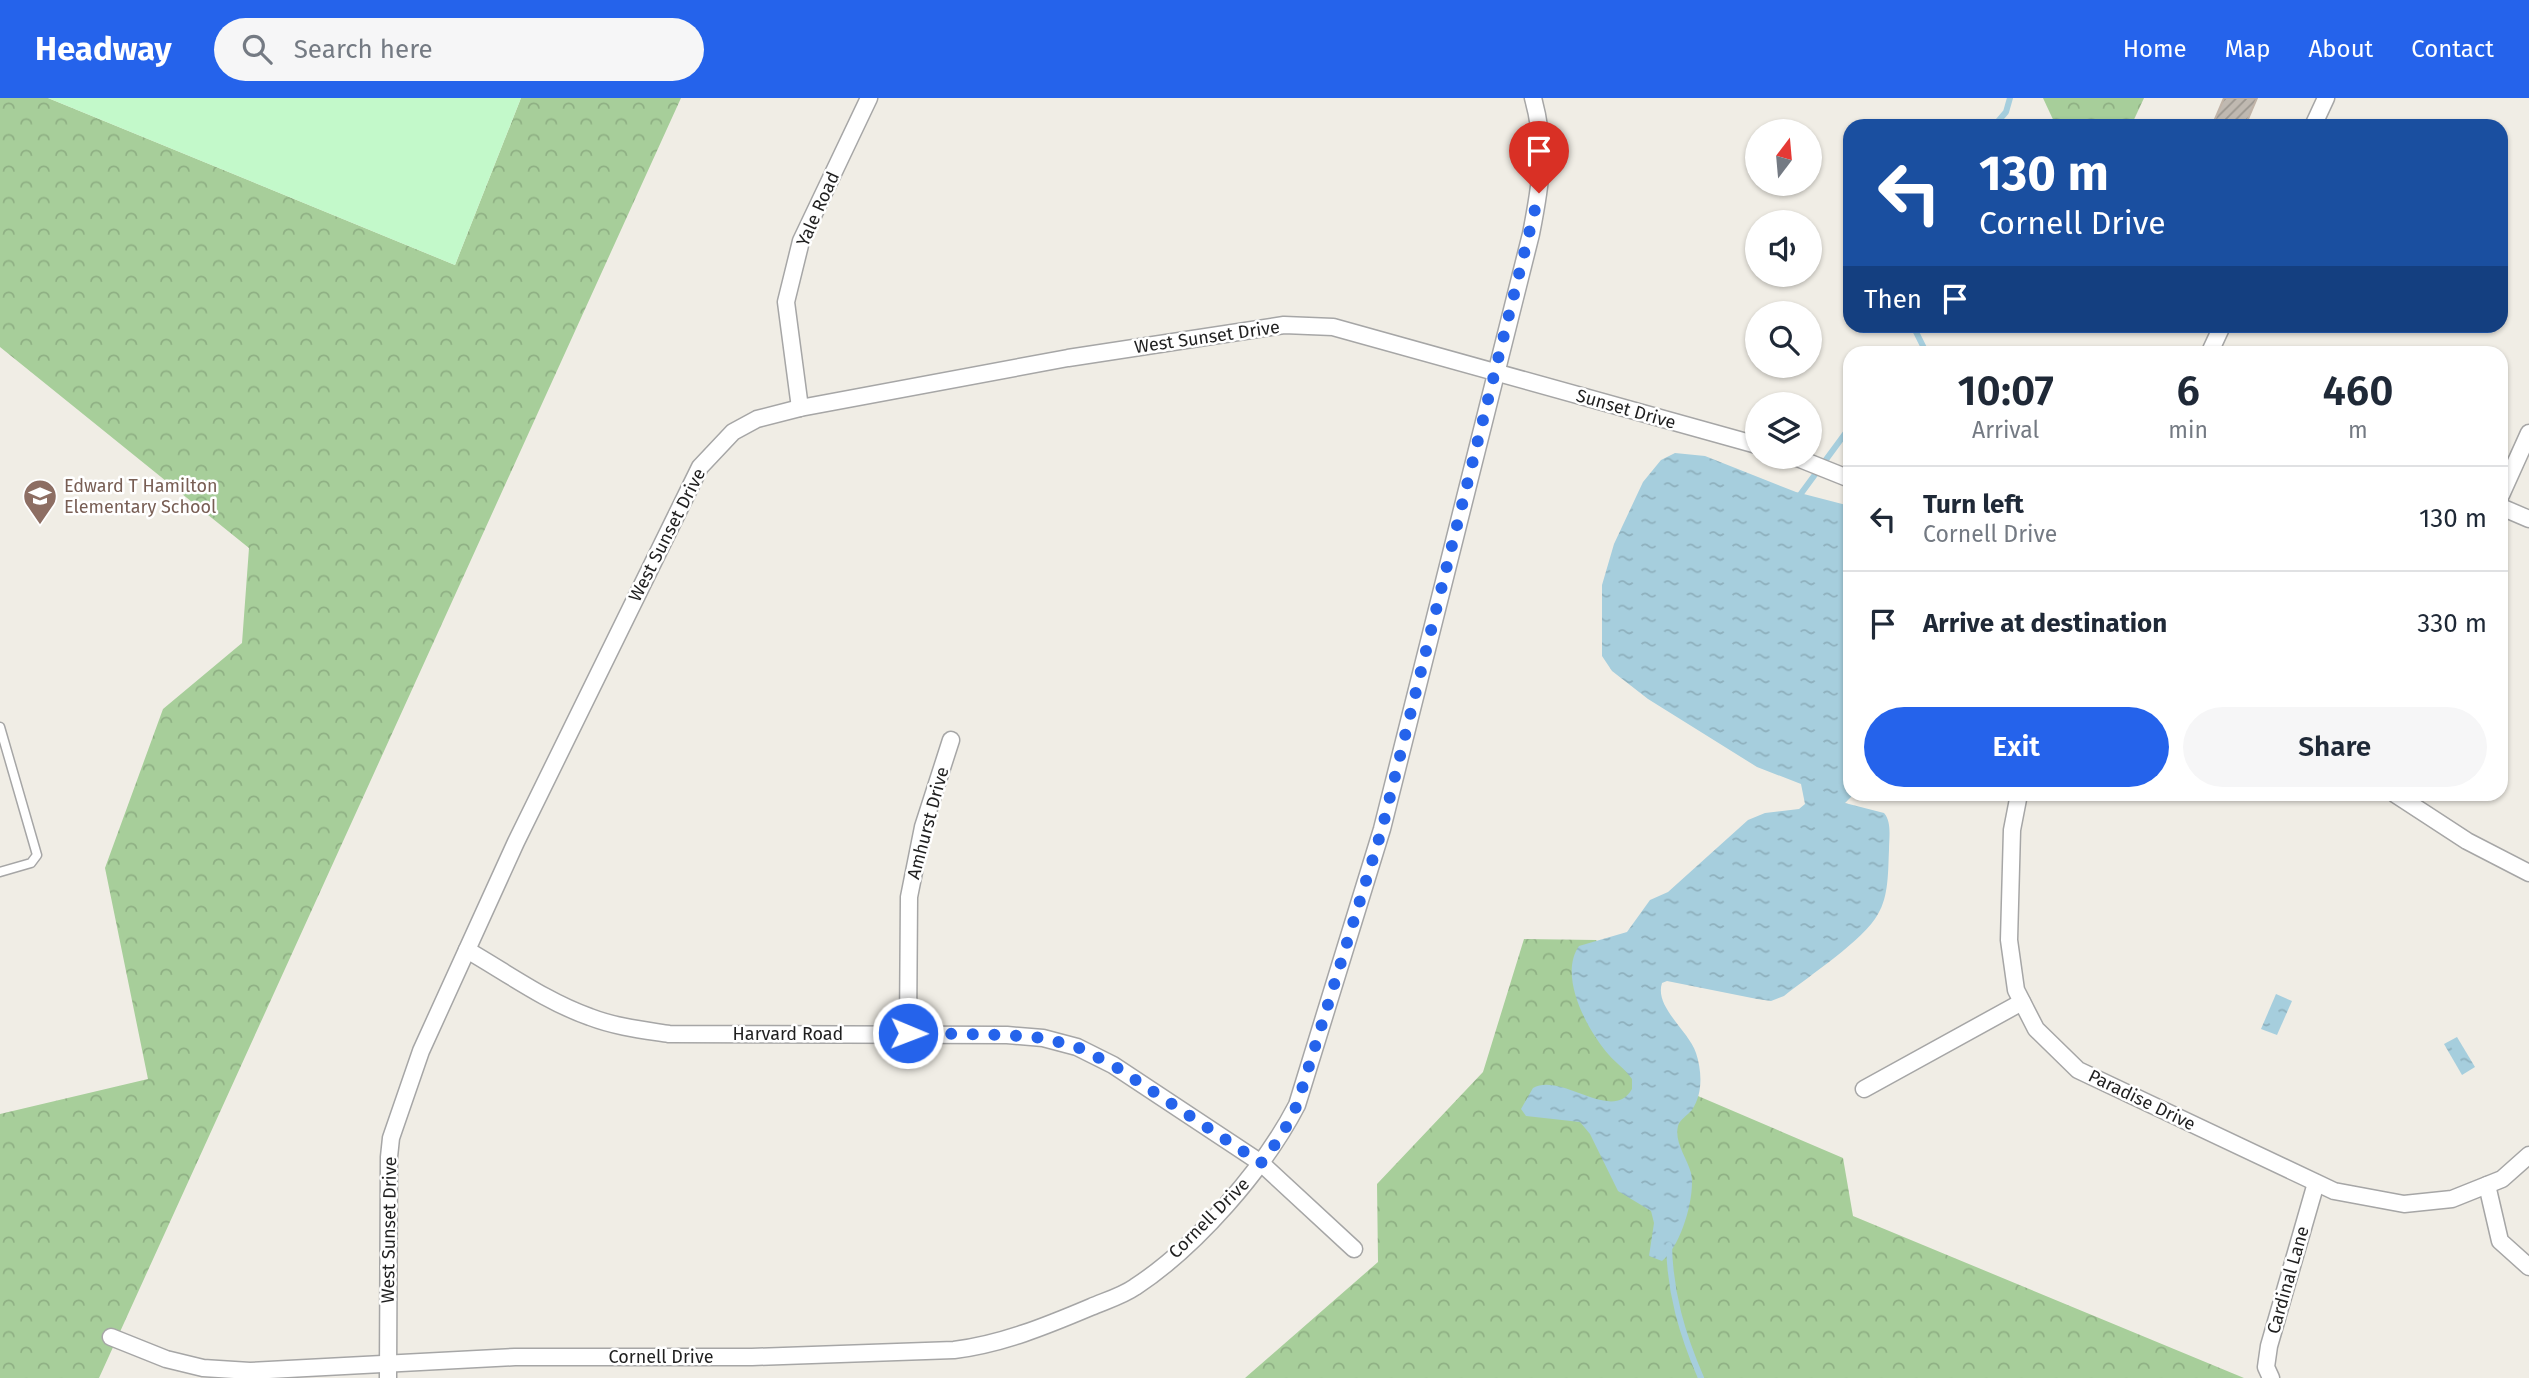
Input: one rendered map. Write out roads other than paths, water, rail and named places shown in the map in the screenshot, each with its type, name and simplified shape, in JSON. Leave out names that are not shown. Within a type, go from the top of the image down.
[{"type":"street","name":"Yale Road","points":[[800,408],[786,302],[801,241],[869,98]]},
{"type":"street","name":"Cornell Drive","points":[[111,1338],[166,1359],[203,1368],[250,1371],[388,1371],[515,1357],[752,1357],[984,1346],[1040,1328],[1134,1288],[1189,1242],[1245,1184],[1282,1135],[1297,1105],[1382,829],[1531,234],[1543,172],[1542,131],[1533,98]]},
{"type":"street","points":[[2316,119],[2326,98]]},
{"type":"street","name":"West Sunset Drive","points":[[388,1371],[391,1138],[421,1051],[522,830],[700,467],[733,432],[757,419],[800,408],[1068,358],[1284,326],[1333,327],[1495,372]]},
{"type":"street","name":"Sunset Drive","points":[[1495,372],[1745,442]]},
{"type":"street","points":[[2508,480],[2529,433]]},
{"type":"street","points":[[1822,468],[1843,476]]},
{"type":"street","points":[[2508,510],[2529,519]]},
{"type":"street","name":"Amhurst Drive","points":[[908,1033],[909,897],[923,827],[951,740]]},
{"type":"street","name":"Paradise Drive","points":[[2018,801],[2012,830],[2009,940],[2017,990],[2036,1029],[2078,1070],[2334,1191],[2404,1204],[2452,1199],[2502,1180],[2529,1156]]},
{"type":"street","points":[[2406,801],[2467,841],[2529,873]]},
{"type":"street","name":"Harvard Road","points":[[467,950],[557,1002],[590,1017],[624,1027],[669,1034],[1007,1035],[1043,1038],[1077,1047],[1113,1065],[1261,1163],[1354,1249]]},
{"type":"street","points":[[1864,1089],[2022,1002]]},
{"type":"street","name":"Cardinal Lane","points":[[2271,1378],[2266,1367],[2269,1346],[2316,1183]]},
{"type":"street","points":[[2487,1185],[2500,1241],[2529,1267]]},
{"type":"lane","points":[[0,727],[37,855],[31,863],[0,872]]},
{"type":"water","points":[[1675,453],[1705,456],[1796,492],[1843,504],[1843,801],[1884,813],[1890,835],[1886,891],[1878,914],[1849,946],[1784,996],[1771,1001],[1667,981],[1662,983],[1661,992],[1667,1010],[1696,1053],[1700,1082],[1696,1104],[1680,1121],[1677,1132],[1691,1173],[1689,1207],[1681,1233],[1662,1261],[1649,1256],[1654,1223],[1651,1211],[1618,1191],[1590,1134],[1580,1122],[1526,1116],[1521,1109],[1533,1088],[1545,1085],[1612,1101],[1623,1098],[1632,1089],[1632,1079],[1592,1032],[1578,1002],[1572,972],[1573,958],[1579,946],[1627,932],[1650,900],[1668,892],[1748,820],[1765,813],[1799,809],[1805,804],[1801,784],[1757,767],[1648,699],[1612,671],[1602,656],[1602,585],[1614,544],[1643,482],[1661,460]]},
{"type":"water","points":[[2276,994],[2292,1001],[2277,1035],[2261,1029]]},
{"type":"water","points":[[2457,1037],[2475,1067],[2462,1075],[2444,1044]]},
{"type":"waterway","points":[[2000,119],[2006,112],[2010,98]]},
{"type":"waterway","points":[[1916,333],[1923,346]]},
{"type":"waterway","points":[[1797,499],[1843,437]]},
{"type":"waterway","points":[[1669,1245],[1678,1313],[1701,1378]]},
{"type":"place","name":"Edward T Hamilton Elementary School","points":[[40,526]]}]
